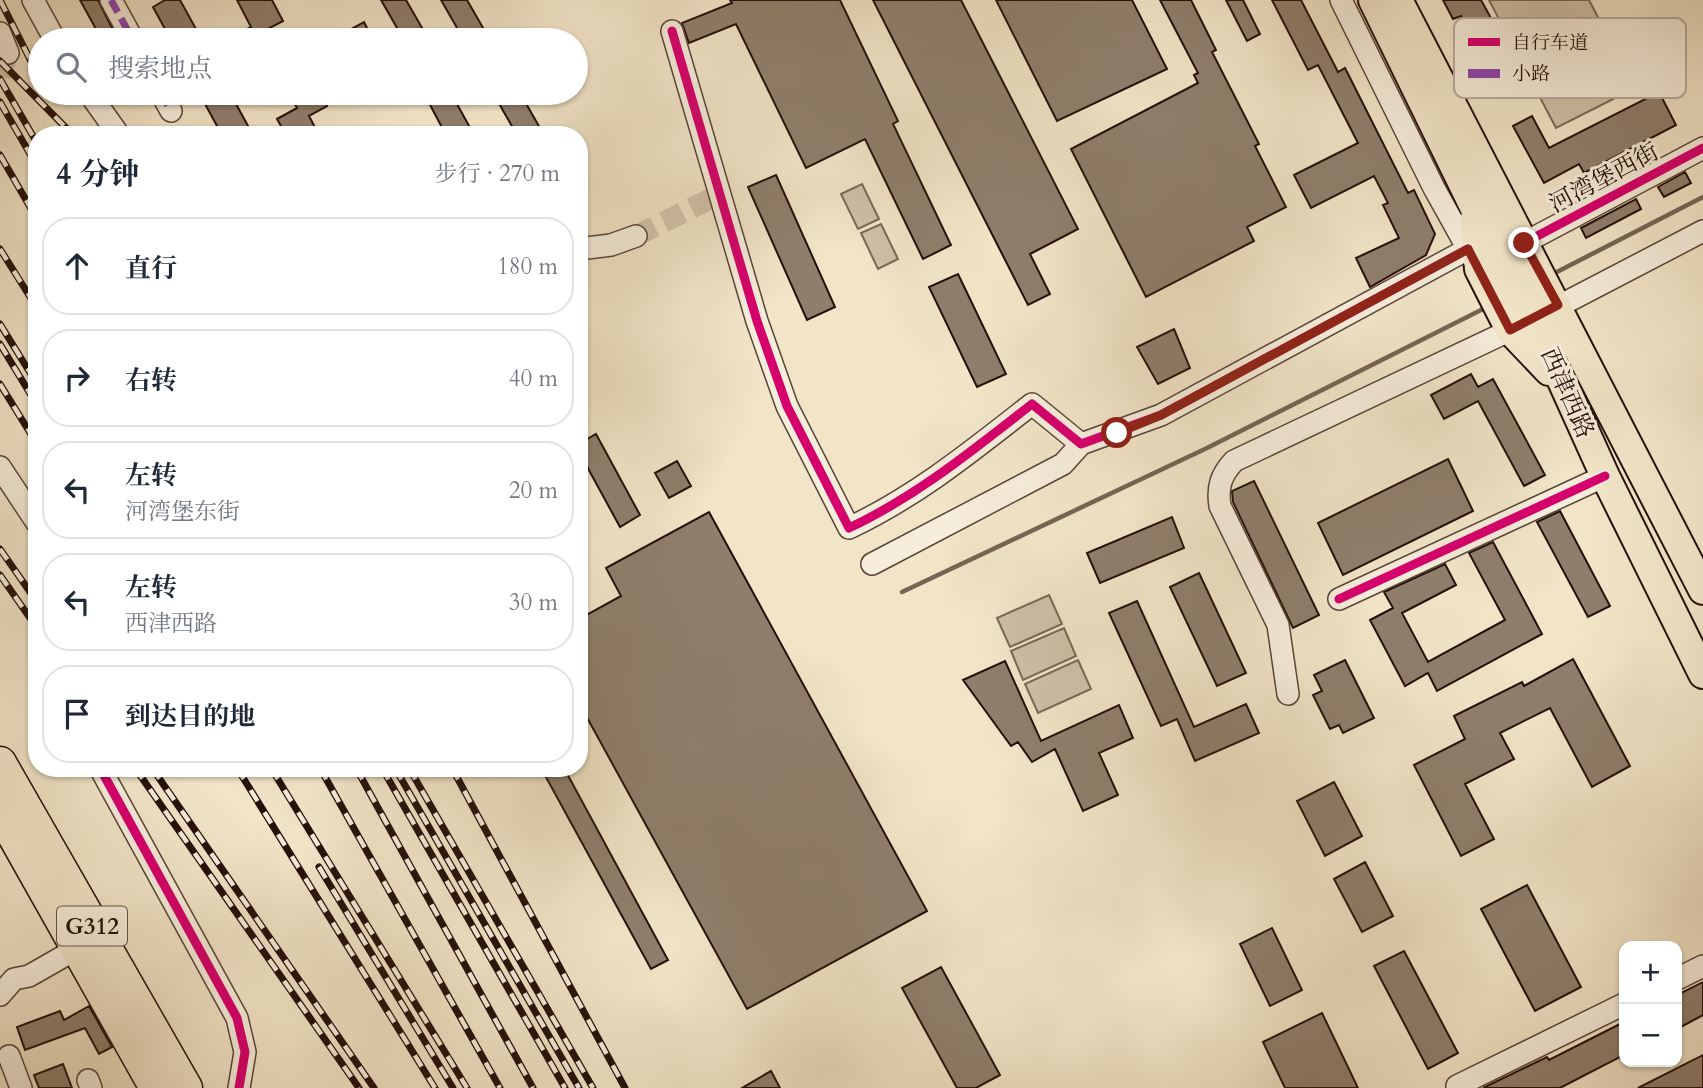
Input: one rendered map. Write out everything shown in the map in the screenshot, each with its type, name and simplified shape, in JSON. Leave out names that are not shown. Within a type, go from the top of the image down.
[{"type":"highway","name":"G312","points":[[0,763],[186,1088]]},
{"type":"highway","name":"G312","points":[[0,811],[156,1088]]},
{"type":"main road","name":"西津西路","points":[[1373,0],[1474,208],[1509,272],[1605,476],[1703,674]]},
{"type":"main road","name":"西津西路","points":[[1398,0],[1528,249],[1525,309],[1703,590]]},
{"type":"main road","points":[[1474,208],[1473,259],[1525,309]]},
{"type":"street","points":[[33,0],[48,28]]},
{"type":"street","points":[[111,0],[126,28]]},
{"type":"street","points":[[872,564],[1063,464],[1081,444],[1161,415],[1473,259],[1434,188],[1341,0]]},
{"type":"street","points":[[671,31],[715,197],[787,406],[849,528],[889,509],[928,484],[1032,404],[1081,444]]},
{"type":"street","points":[[0,33],[8,53]]},
{"type":"street","points":[[98,105],[113,126]]},
{"type":"street","name":"河湾堡西街","points":[[1528,249],[1703,148]]},
{"type":"street","points":[[1287,694],[1278,625],[1220,506],[1220,481],[1234,461],[1525,309],[1703,231]]},
{"type":"street","points":[[588,248],[611,245],[636,236]]},
{"type":"street","points":[[0,467],[28,509]]},
{"type":"street","points":[[1339,599],[1605,476]]},
{"type":"street","points":[[105,777],[237,1018],[245,1052],[239,1088]]},
{"type":"street","points":[[0,995],[14,979],[29,976],[78,948]]},
{"type":"street","points":[[1682,976],[1703,966]]},
{"type":"street","points":[[1457,1086],[1619,1006]]},
{"type":"street","points":[[9,1056],[21,1088]]},
{"type":"shaded area","points":[[1489,0],[1589,0],[1598,18],[1498,18]]},
{"type":"shaded area","points":[[1540,98],[1615,98],[1556,128]]},
{"type":"shaded area","points":[[862,184],[879,219],[858,229],[841,194]]},
{"type":"shaded area","points":[[881,224],[898,259],[878,269],[861,233]]},
{"type":"shaded area","points":[[1049,595],[1062,624],[1010,647],[997,618]]},
{"type":"shaded area","points":[[1064,628],[1076,656],[1023,680],[1011,651]]},
{"type":"shaded area","points":[[1078,660],[1091,689],[1038,713],[1025,684]]},
{"type":"building","points":[[80,0],[98,0],[112,28],[95,28]]},
{"type":"building","points":[[165,0],[180,0],[195,28],[164,28],[153,7]]},
{"type":"building","points":[[237,0],[272,0],[283,21],[270,28],[249,28],[251,27]]},
{"type":"building","points":[[381,0],[406,0],[422,28],[397,28]]},
{"type":"building","points":[[441,0],[467,0],[483,28],[457,28]]},
{"type":"building","points":[[730,0],[840,0],[898,121],[893,124],[951,245],[923,259],[865,139],[806,168],[736,24],[689,43],[682,23],[732,3]]},
{"type":"building","points":[[873,0],[961,0],[1078,229],[1030,254],[1050,294],[1028,305]]},
{"type":"building","points":[[996,0],[1132,0],[1167,69],[1057,121]]},
{"type":"building","points":[[1160,0],[1191,0],[1216,50],[1212,52],[1259,144],[1255,146],[1286,207],[1247,227],[1254,241],[1146,297],[1071,149],[1198,83],[1194,75],[1198,73]]},
{"type":"building","points":[[1226,0],[1243,0],[1260,34],[1247,41]]},
{"type":"building","points":[[1272,0],[1301,0],[1338,72],[1345,68],[1408,193],[1414,190],[1435,234],[1426,255],[1370,287],[1356,258],[1399,238],[1383,205],[1388,203],[1374,176],[1311,208],[1294,175],[1358,143],[1318,65],[1308,70]]},
{"type":"building","points":[[1443,0],[1481,0],[1491,18],[1461,16],[1453,19]]},
{"type":"building","points":[[364,22],[367,28],[353,28]]},
{"type":"building","points":[[1647,98],[1662,98],[1676,125],[1584,173],[1579,164],[1544,183],[1513,126],[1532,116],[1549,148]]},
{"type":"building","points":[[206,105],[237,105],[248,126],[217,126]]},
{"type":"building","points":[[295,105],[327,106],[309,116],[314,126],[281,126],[277,119],[297,108]]},
{"type":"building","points":[[430,105],[458,105],[469,126],[441,126]]},
{"type":"building","points":[[500,105],[527,105],[539,126],[512,126]]},
{"type":"building","points":[[1685,172],[1691,183],[1664,197],[1658,187]]},
{"type":"building","points":[[776,175],[835,307],[807,320],[748,187]]},
{"type":"building","points":[[1636,199],[1641,209],[1586,238],[1581,228]]},
{"type":"building","points":[[958,274],[1006,374],[977,387],[929,287]]},
{"type":"building","points":[[1174,329],[1190,368],[1158,384],[1137,347]]},
{"type":"building","points":[[1471,374],[1478,387],[1493,379],[1545,475],[1524,486],[1478,401],[1444,419],[1431,395]]},
{"type":"building","points":[[596,434],[640,515],[620,527],[588,468],[588,439]]},
{"type":"building","points":[[1448,459],[1473,511],[1343,575],[1318,523]]},
{"type":"building","points":[[677,461],[691,486],[669,498],[655,473]]},
{"type":"building","points":[[1254,481],[1319,615],[1293,628],[1233,502],[1232,491]]},
{"type":"building","points":[[1560,511],[1610,606],[1588,617],[1537,522]]},
{"type":"building","points":[[709,512],[927,911],[747,1009],[588,719],[588,614],[621,596],[606,568]]},
{"type":"building","points":[[1172,517],[1184,548],[1100,583],[1087,553]]},
{"type":"building","points":[[1493,542],[1542,634],[1437,691],[1428,673],[1405,686],[1370,620],[1393,608],[1384,592],[1445,564],[1456,585],[1402,613],[1428,662],[1505,620],[1469,553]]},
{"type":"building","points":[[1199,573],[1246,673],[1217,686],[1170,587]]},
{"type":"building","points":[[1137,601],[1194,727],[1246,704],[1259,733],[1195,761],[1177,719],[1161,726],[1109,613]]},
{"type":"building","points":[[1573,659],[1630,766],[1592,787],[1550,708],[1500,733],[1514,759],[1465,784],[1494,839],[1461,856],[1414,765],[1465,739],[1454,716],[1522,682],[1524,686]]},
{"type":"building","points":[[1345,660],[1374,718],[1343,733],[1339,725],[1330,729],[1313,695],[1322,691],[1314,675]]},
{"type":"building","points":[[1005,661],[1041,741],[1119,705],[1133,738],[1099,753],[1118,795],[1083,811],[1055,749],[1032,762],[1018,742],[1011,746],[963,680]]},
{"type":"building","points":[[546,777],[569,777],[668,960],[651,969]]},
{"type":"building","points":[[1334,782],[1362,836],[1325,856],[1297,801]]},
{"type":"building","points":[[1365,862],[1393,916],[1362,932],[1334,879]]},
{"type":"building","points":[[1527,885],[1581,987],[1535,1011],[1481,909]]},
{"type":"building","points":[[1272,928],[1302,990],[1270,1006],[1240,944]]},
{"type":"building","points":[[1404,951],[1458,1053],[1428,1069],[1374,966]]},
{"type":"building","points":[[941,967],[1000,1075],[976,1088],[957,1088],[902,988]]},
{"type":"building","points":[[1703,982],[1703,1015],[1682,1026],[1682,1004],[1682,992]]},
{"type":"building","points":[[89,1006],[112,1047],[99,1054],[85,1028],[25,1050],[17,1027],[60,1011],[64,1020]]},
{"type":"building","points":[[1322,1013],[1358,1088],[1285,1088],[1263,1042]]},
{"type":"building","points":[[1619,1025],[1619,1058],[1560,1088],[1483,1088],[1547,1057],[1549,1060]]},
{"type":"building","points":[[1703,1055],[1703,1088],[1638,1088],[1682,1067]]},
{"type":"building","points":[[63,1064],[72,1088],[39,1088],[34,1075]]},
{"type":"building","points":[[771,1071],[780,1088],[742,1088]]},
{"type":"waterway","points":[[1551,275],[1703,197]]},
{"type":"waterway","points":[[902,592],[1205,449],[1487,307]]},
{"type":"tunnel","points":[[0,76],[8,53]]},
{"type":"tunnel","points":[[636,236],[712,198]]},
{"type":"railway","points":[[0,0],[28,55]]},
{"type":"railway","points":[[0,61],[28,89]]},
{"type":"railway","points":[[0,79],[28,127]]},
{"type":"railway","points":[[0,102],[28,150]]},
{"type":"railway","points":[[43,105],[64,126]]},
{"type":"railway","points":[[0,155],[28,203]]},
{"type":"railway","points":[[0,249],[28,294]]},
{"type":"railway","points":[[0,324],[28,369]]},
{"type":"railway","points":[[0,344],[28,390]]},
{"type":"railway","points":[[0,384],[28,429]]},
{"type":"railway","points":[[0,549],[28,589]]},
{"type":"railway","points":[[0,575],[28,615]]},
{"type":"railway","points":[[141,777],[359,1088]]},
{"type":"railway","points":[[158,777],[374,1088]]},
{"type":"railway","points":[[243,777],[435,1088]]},
{"type":"railway","points":[[277,777],[467,1088]]},
{"type":"railway","points":[[325,777],[500,1088]]},
{"type":"railway","points":[[361,777],[533,1088]]},
{"type":"railway","points":[[387,777],[565,1088]]},
{"type":"railway","points":[[400,777],[579,1088]]},
{"type":"railway","points":[[414,777],[593,1088]]},
{"type":"railway","points":[[457,777],[625,1088]]},
{"type":"railway","points":[[319,867],[453,1088]]},
{"type":"marked path","points":[[111,0],[126,28]]},
{"type":"marked path","points":[[168,105],[171,111]]},
{"type":"cycle path","points":[[672,31],[757,321],[787,406],[849,528],[921,487],[1032,404],[1081,444],[1161,415],[1468,249]]},
{"type":"cycle path","points":[[1524,243],[1703,148]]},
{"type":"cycle path","points":[[1339,599],[1605,476]]},
{"type":"cycle path","points":[[105,777],[237,1018],[245,1052],[239,1088]]},
{"type":"route","points":[[1117,433],[1161,415],[1468,249],[1510,330],[1558,305],[1524,243]]}]
